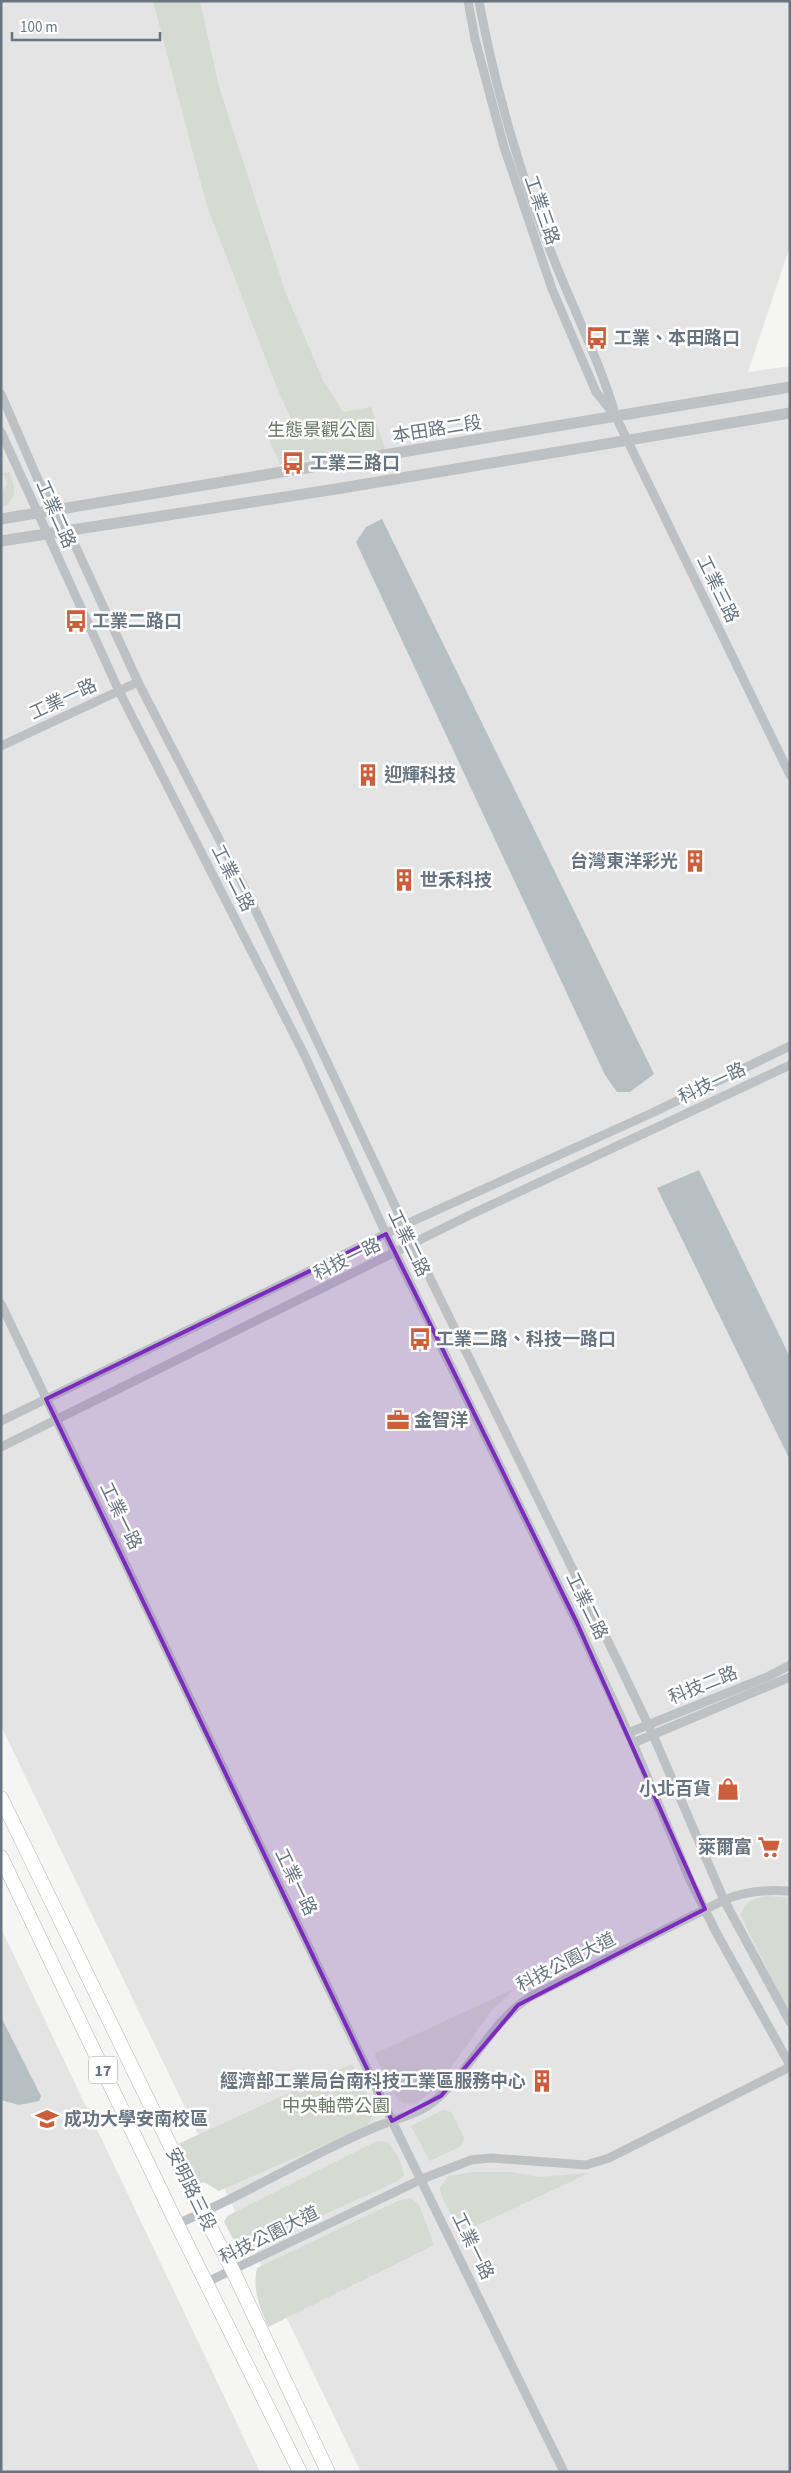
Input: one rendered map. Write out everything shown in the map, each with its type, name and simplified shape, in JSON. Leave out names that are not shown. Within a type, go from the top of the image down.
[{"type":"main road","name":"安明路三段","points":[[1,1798],[233,2271],[328,2472]]},
{"type":"main road","name":"安明路三段","points":[[1,1857],[177,2224],[300,2472]]},
{"type":"street","name":"工業三路","points":[[468,1],[484,73],[504,147],[552,290],[596,392],[616,417]]},
{"type":"street","name":"工業三路","points":[[479,1],[494,70],[514,140],[551,253],[608,390],[616,417],[790,774]]},
{"type":"street","points":[[484,73],[494,70]]},
{"type":"street","points":[[541,257],[551,253]]},
{"type":"street","points":[[552,290],[564,285]]},
{"type":"street","name":"本田路二段","points":[[1,519],[790,387]]},
{"type":"street","name":"工業二路","points":[[1,394],[39,482],[68,530],[138,682],[252,903],[404,1225],[653,1735],[724,1900],[790,2022]]},
{"type":"street","points":[[1,541],[336,489],[790,413]]},
{"type":"street","name":"工業二路","points":[[1,432],[119,691],[305,1056],[395,1253],[577,1623],[634,1743],[690,1880],[790,2066]]},
{"type":"street","name":"工業一路","points":[[1,746],[138,682]]},
{"type":"street","name":"科技一路","points":[[1,1421],[404,1225],[652,1114],[790,1046]]},
{"type":"street","name":"科技一路","points":[[1,1447],[414,1243],[790,1065]]},
{"type":"street","name":"工業一路","points":[[1,1304],[392,2121],[564,2472]]},
{"type":"street","name":"科技二路","points":[[628,1732],[648,1726],[790,1665]]},
{"type":"street","name":"科技二路","points":[[634,1743],[790,1677]]},
{"type":"street","name":"科技公園大道","points":[[177,2224],[203,2213],[371,2129],[431,2104],[441,2096],[490,2034],[518,2005],[724,1900],[748,1892],[790,1891]]},
{"type":"street","name":"科技公園大道","points":[[207,2282],[422,2179],[471,2160],[491,2158],[586,2165],[609,2158],[790,2066]]},
{"type":"highlighted area","points":[[386,1234],[577,1623],[705,1909],[518,2005],[441,2096],[392,2121],[46,1399]]},
{"type":"shaded area","points":[[1,1],[790,1],[790,246],[748,372],[790,366],[790,2472],[361,2472],[1,1726]]},
{"type":"shaded area","points":[[382,519],[654,1074],[630,1092],[617,1092],[605,1075],[356,542],[366,527]]},
{"type":"shaded area","points":[[699,1170],[790,1357],[790,1460],[657,1188]]},
{"type":"shaded area","name":"成功大學安南校區","points":[[1,1928],[183,2310],[260,2472],[1,2472]]},
{"type":"shaded area","points":[[1,2017],[41,2096],[39,2101],[19,2105],[1,2100]]},
{"type":"green space","name":"生態景觀公園","points":[[153,1],[200,1],[219,87],[286,294],[323,380],[343,412],[371,407],[385,449],[280,464],[265,430],[293,423],[277,388],[207,206]]},
{"type":"green space","points":[[9,472],[14,487],[13,497],[7,505],[1,508],[1,493],[7,484],[3,473]]},
{"type":"green space","points":[[768,1896],[790,1898],[790,2016],[741,1916],[748,1903],[754,1899]]},
{"type":"green space","name":"中央軸帶公園","points":[[516,1988],[491,2011],[438,2086],[416,2104],[404,2103],[398,2100],[374,2054]]},
{"type":"green space","name":"中央軸帶公園","points":[[352,2064],[373,2106],[373,2114],[367,2126],[219,2191],[204,2182],[198,2184],[178,2144]]},
{"type":"green space","name":"中央軸帶公園","points":[[443,2110],[451,2112],[464,2138],[461,2146],[430,2161],[411,2126]]},
{"type":"green space","name":"中央軸帶公園","points":[[377,2141],[388,2142],[399,2158],[404,2175],[398,2181],[244,2251],[237,2246],[224,2222],[227,2216]]},
{"type":"green space","points":[[472,2172],[510,2172],[539,2177],[589,2173],[461,2233],[441,2195],[440,2188],[448,2176]]},
{"type":"green space","points":[[411,2198],[419,2205],[434,2245],[268,2327],[256,2291],[257,2268],[400,2200]]},
{"type":"place","name":"工業、本田路口","points":[[597,338]]},
{"type":"place","name":"工業三路口","points":[[293,463]]},
{"type":"place","name":"工業二路口","points":[[76,621]]},
{"type":"place","name":"迎輝科技","points":[[368,775]]},
{"type":"place","name":"台灣東洋彩光","points":[[695,861]]},
{"type":"place","name":"世禾科技","points":[[404,880]]},
{"type":"place","name":"工業二路、科技一路口","points":[[420,1339]]},
{"type":"place","name":"金智洋","points":[[398,1420]]},
{"type":"place","name":"小北百貨","points":[[728,1789]]},
{"type":"place","name":"萊爾富","points":[[769,1847]]},
{"type":"place","name":"經濟部工業局台南科技工業區服務中心","points":[[542,2081]]},
{"type":"place","name":"成功大學安南校區","points":[[47,2119]]}]
